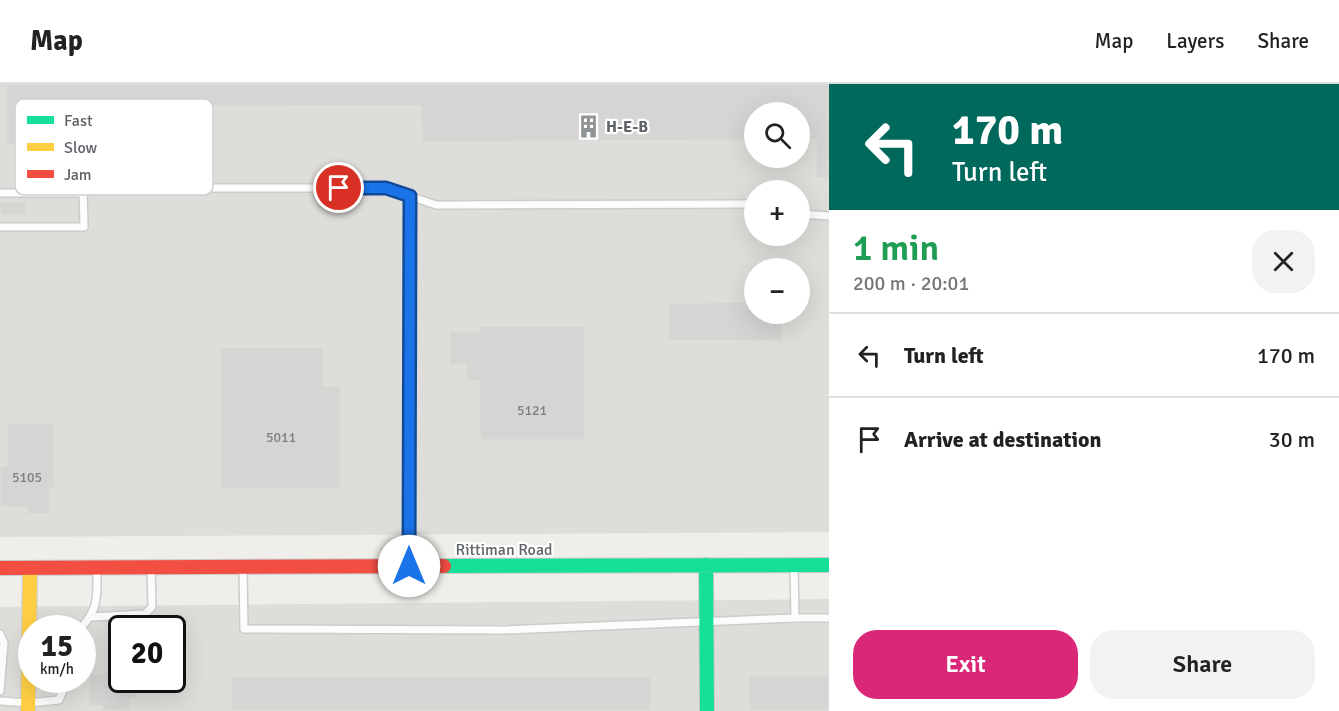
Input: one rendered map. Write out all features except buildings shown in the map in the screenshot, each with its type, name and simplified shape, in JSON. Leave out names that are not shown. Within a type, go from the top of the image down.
[{"type":"main road","name":"Rittiman Road","points":[[0,568],[829,564]]},
{"type":"main road","points":[[706,565],[707,711]]},
{"type":"main road","points":[[30,568],[31,615]]},
{"type":"lane","points":[[213,188],[386,188],[436,205],[744,204]]},
{"type":"lane","points":[[0,227],[84,227],[83,195]]},
{"type":"lane","points":[[409,566],[410,196]]},
{"type":"lane","points":[[810,215],[829,216]]},
{"type":"lane","points":[[794,565],[795,618]]},
{"type":"lane","points":[[93,615],[97,603],[98,567]]},
{"type":"lane","points":[[96,617],[146,614],[152,607],[151,567]]},
{"type":"lane","points":[[243,567],[244,629],[505,630],[829,618]]},
{"type":"lane","points":[[0,634],[4,643],[0,691]]},
{"type":"lane","points":[[0,701],[29,707],[59,700],[62,693]]},
{"type":"shaded area","points":[[0,84],[829,84],[829,532],[0,537]]},
{"type":"shaded area","points":[[829,599],[829,711],[0,711],[0,607]]},
{"type":"traffic: fast","points":[[706,565],[707,711]]},
{"type":"traffic: fast","points":[[444,566],[829,565]]},
{"type":"traffic: slow","points":[[28,711],[30,568]]},
{"type":"traffic: jam","points":[[0,568],[444,566]]},
{"type":"place","name":"H-E-B","points":[[588,126]]},
{"type":"route","points":[[339,188],[386,188],[410,196],[409,566]]}]
